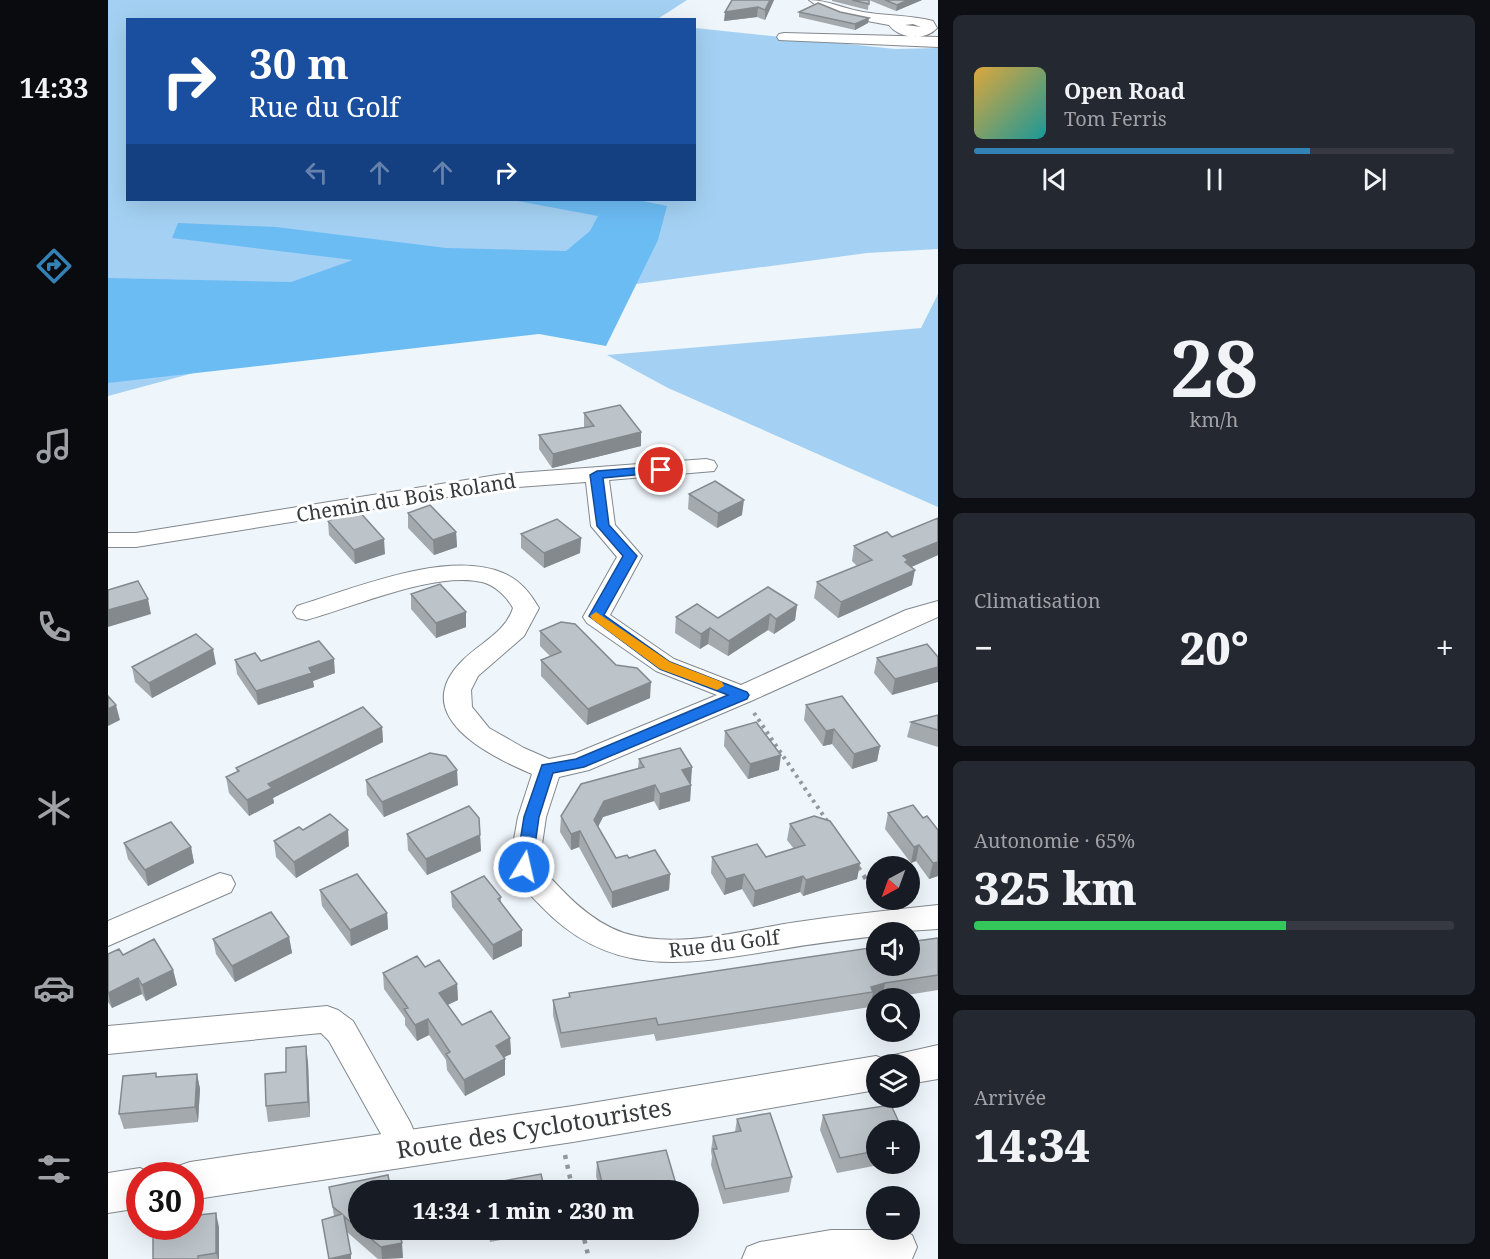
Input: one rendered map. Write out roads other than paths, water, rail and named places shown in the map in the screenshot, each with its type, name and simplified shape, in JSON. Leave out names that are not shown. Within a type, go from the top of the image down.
[{"type":"street","points":[[816,0],[825,6],[854,14],[898,22],[896,25],[900,29],[926,30],[938,42]]},
{"type":"street","points":[[784,37],[926,30]]},
{"type":"street","name":"Chemin du Bois Roland","points":[[108,540],[136,540],[503,481],[706,466]]},
{"type":"street","points":[[597,475],[603,526],[630,556],[596,616],[665,665],[742,695]]},
{"type":"street","points":[[306,612],[371,591],[459,574],[481,574],[518,593],[526,608],[518,627],[467,672],[458,691],[459,711],[469,728],[502,749],[547,769],[579,763],[742,695],[915,616],[938,609]]},
{"type":"street","name":"Rue du Golf","points":[[547,769],[532,817],[524,867],[551,900],[590,931],[625,946],[668,954],[836,928],[938,917]]},
{"type":"street","points":[[108,934],[220,884]]},
{"type":"street","points":[[108,1040],[327,1019],[341,1031],[398,1133],[398,1150]]},
{"type":"street","points":[[920,1065],[938,1062]]},
{"type":"street","name":"Route des Cyclotouristes","points":[[204,1179],[866,1075]]},
{"type":"street","points":[[108,1193],[126,1190]]},
{"type":"street","points":[[760,1259],[831,1247],[899,1247]]}]
